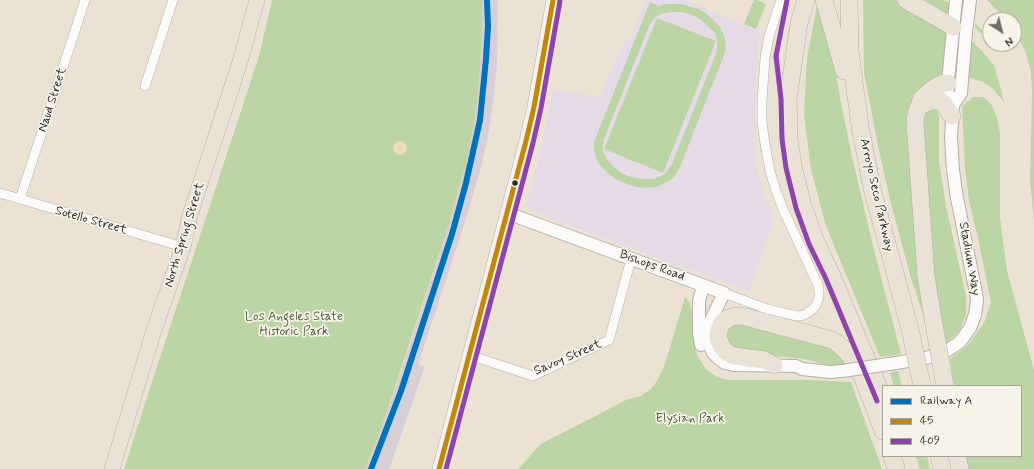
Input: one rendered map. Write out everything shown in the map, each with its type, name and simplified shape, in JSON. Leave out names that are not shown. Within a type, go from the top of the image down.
[{"type":"highway","points":[[794,0],[783,56],[788,99],[789,138],[793,166],[803,206],[816,242],[832,276],[882,396]]},
{"type":"highway","points":[[788,99],[799,23],[806,0]]},
{"type":"highway","name":"Arroyo Seco Parkway","points":[[849,0],[850,51],[860,126],[872,188],[910,329],[922,385]]},
{"type":"highway","points":[[906,0],[954,26]]},
{"type":"highway","points":[[825,3],[860,126]]},
{"type":"highway","points":[[945,385],[926,276],[915,124],[916,114],[922,98],[931,90],[944,83],[948,83]]},
{"type":"highway","points":[[919,106],[931,100],[941,101],[952,111]]},
{"type":"highway","points":[[774,365],[764,360],[734,356],[726,352],[718,337],[722,323],[728,318],[746,317],[832,340],[837,343],[853,360],[862,376],[882,428]]},
{"type":"highway","points":[[892,457],[896,469]]},
{"type":"highway","points":[[903,457],[906,469]]},
{"type":"highway","points":[[939,457],[942,469]]},
{"type":"highway","points":[[957,457],[960,469]]},
{"type":"main road","name":"North Spring Street","points":[[112,469],[154,330],[183,247],[190,215],[240,62],[257,0]]},
{"type":"main road","points":[[440,469],[534,108],[553,0]]},
{"type":"street","name":"Naud Street","points":[[20,199],[85,0]]},
{"type":"street","points":[[145,86],[173,0]]},
{"type":"street","name":"Bishops Road","points":[[507,213],[767,309],[797,316],[813,309],[818,301],[818,285],[776,191],[767,158],[762,122],[765,58],[769,36],[781,0]]},
{"type":"street","name":"Stadium Way","points":[[724,293],[708,329],[707,340],[713,353],[721,361],[730,364],[796,366],[802,370],[830,372],[842,371],[926,358],[944,352],[960,342],[970,328],[975,315],[977,300],[957,198],[953,170],[951,137],[952,111],[947,91],[956,0]]},
{"type":"street","name":"Stadium Way","points":[[952,111],[961,93],[970,0]]},
{"type":"street","name":"Sotello Street","points":[[0,193],[183,247]]},
{"type":"street","name":"Savoy Street","points":[[469,355],[533,376],[609,340],[632,259]]},
{"type":"street","name":"Stadium Way","points":[[703,285],[698,301],[700,339],[703,351],[714,365],[725,370],[738,372],[796,373],[802,370]]},
{"type":"shaded area","points":[[482,0],[498,0],[498,13],[497,64],[492,110],[481,167],[465,222],[418,365],[425,366],[391,464],[389,469],[365,469],[380,432],[405,360],[458,193],[471,139],[478,91],[482,40]]},
{"type":"shaded area","points":[[646,0],[684,0],[759,31],[755,94],[755,161],[765,196],[774,219],[749,291],[546,217],[525,207],[536,171],[553,89],[599,97],[626,39],[630,41]]},
{"type":"green space","name":"Los Angeles State Historic Park","points":[[272,0],[482,0],[482,40],[475,116],[465,167],[448,227],[380,432],[365,469],[124,469],[259,56]]},
{"type":"green space","points":[[754,0],[766,4],[756,29],[744,24]]},
{"type":"green space","points":[[818,0],[832,48],[852,157],[901,354],[880,357],[826,226],[811,170],[804,115],[807,58]]},
{"type":"green space","points":[[863,0],[895,0],[940,25],[947,32],[943,78],[913,101],[927,326],[911,278],[891,204],[879,151],[864,73]]},
{"type":"green space","points":[[916,0],[943,0],[951,4],[952,11],[945,14]]},
{"type":"green space","points":[[987,0],[1034,0],[1034,221],[1030,180],[1031,73],[1025,50],[1022,45],[1022,12],[998,12]]},
{"type":"green space","points":[[650,2],[657,5],[657,7],[666,4],[682,4],[698,9],[706,13],[720,27],[725,39],[726,47],[724,55],[680,167],[671,180],[657,187],[647,188],[629,185],[617,180],[599,164],[596,158],[594,143]],"holes":[[[681,12],[690,14],[700,19],[714,32],[717,39],[716,54],[672,164],[668,170],[663,175],[656,178],[647,179],[628,176],[620,172],[607,159],[603,151],[604,139],[652,21],[663,13]]]},
{"type":"green space","points":[[657,18],[716,41],[663,173],[604,149]]},
{"type":"green space","points":[[975,23],[982,30],[982,34],[975,28]]},
{"type":"green space","points":[[972,41],[994,65],[1004,102],[992,88],[983,82],[968,77]]},
{"type":"green space","points":[[973,97],[983,97],[991,104],[997,117],[1000,133],[1000,218],[1007,271],[1034,370],[1034,469],[968,469],[965,457],[1022,457],[1022,385],[954,385],[950,359],[968,345],[984,323],[991,302],[969,201],[965,167],[962,106]]},
{"type":"green space","points":[[936,108],[939,115],[939,162],[946,206],[966,296],[966,315],[960,330],[945,345],[938,323],[921,128],[923,114],[928,109]]},
{"type":"green space","name":"Elysian Park","points":[[685,297],[690,303],[693,318],[696,352],[706,369],[717,377],[729,380],[812,380],[851,382],[882,469],[518,469],[541,444],[628,399],[639,397],[651,389],[664,367]]},
{"type":"green space","points":[[734,324],[745,325],[836,349],[849,364],[831,366],[804,359],[755,354],[729,349],[723,340],[726,329]]},
{"type":"green space","points":[[898,371],[902,385],[894,385],[890,373]]},
{"type":"green space","points":[[916,457],[927,457],[930,469],[920,469]]},
{"type":"sand","points":[[397,141],[403,141],[407,145],[407,151],[403,155],[397,155],[393,151],[393,145]]},
{"type":"rail line","name":"A","points":[[371,469],[401,391],[452,234],[466,183],[480,120],[488,26],[487,0]]},
{"type":"transit line","name":"45","points":[[439,469],[526,141],[534,107],[553,0]]},
{"type":"transit line","name":"409","points":[[787,0],[776,56],[781,99],[782,139],[786,168],[796,208],[809,244],[826,279],[877,401]]},
{"type":"transit line","name":"409","points":[[446,469],[533,143],[541,108],[560,1]]}]
